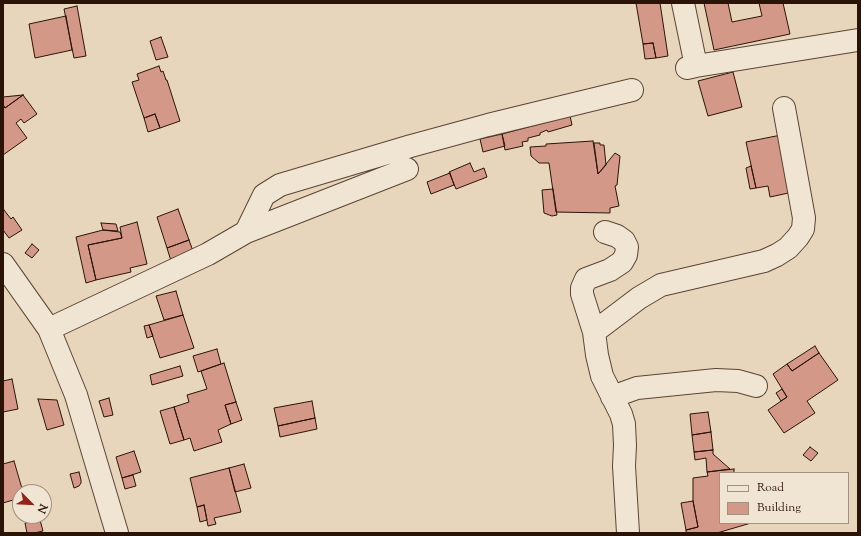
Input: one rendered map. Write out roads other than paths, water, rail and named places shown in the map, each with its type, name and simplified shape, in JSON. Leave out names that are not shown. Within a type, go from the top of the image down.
[{"type":"street","points":[[683,3],[691,67],[858,40]]},
{"type":"street","points":[[246,232],[264,195],[280,185],[481,127],[632,90]]},
{"type":"street","points":[[594,332],[640,298],[661,285],[764,261],[788,248],[798,237],[803,229],[804,218],[784,108]]},
{"type":"street","points":[[49,329],[208,254],[246,232],[407,169]]},
{"type":"street","points":[[605,232],[617,236],[624,241],[627,247],[626,254],[622,262],[610,270],[586,279],[582,288],[582,294],[594,332],[602,376],[621,414],[624,424],[624,466],[628,533]]},
{"type":"street","points":[[3,264],[49,329],[76,395],[117,533]]},
{"type":"street","points":[[612,397],[637,388],[716,380],[738,381],[756,386]]}]
